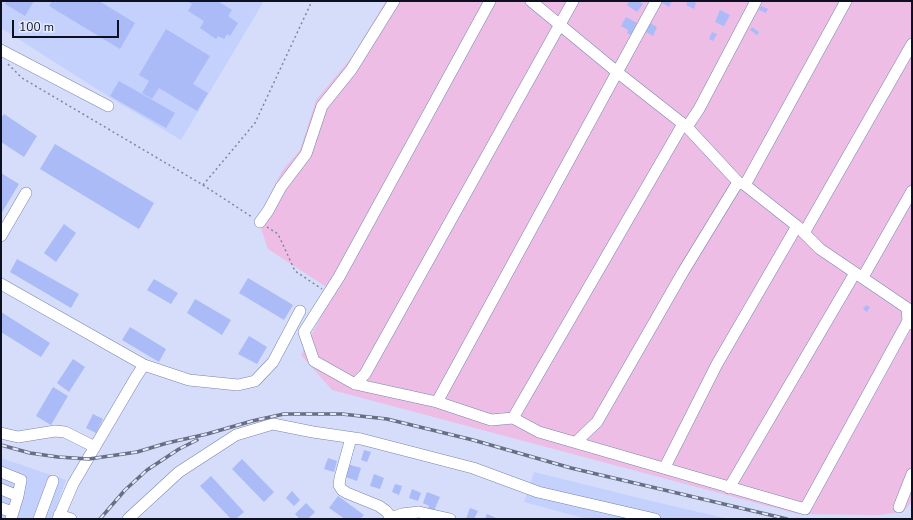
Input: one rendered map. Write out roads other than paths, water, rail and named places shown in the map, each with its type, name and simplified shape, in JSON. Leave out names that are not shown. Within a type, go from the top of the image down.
[{"type":"street","points":[[260,222],[268,211],[281,187],[306,154],[322,106],[350,70],[394,1]]},
{"type":"street","points":[[490,1],[339,277],[304,332],[314,361],[355,384],[437,402],[491,420],[513,418],[539,432],[665,467],[729,488],[805,509],[911,321],[907,308],[820,249],[801,229],[742,183],[685,125],[617,72],[561,24],[531,1]]},
{"type":"street","points":[[355,384],[369,368],[573,1]]},
{"type":"street","points":[[437,402],[656,1]]},
{"type":"street","points":[[513,418],[685,125],[699,109],[756,1]]},
{"type":"street","points":[[576,442],[597,422],[683,272],[742,183],[846,1]]},
{"type":"street","points":[[665,467],[717,364],[801,229],[912,44]]},
{"type":"street","points":[[1,50],[108,106]]},
{"type":"street","points":[[729,488],[912,191]]},
{"type":"street","points":[[1,236],[26,193]]},
{"type":"street","points":[[1,284],[144,365],[189,380],[238,385],[255,381],[273,362],[300,311]]},
{"type":"street","points":[[71,519],[58,517],[73,484],[136,376],[144,365]]},
{"type":"street","points":[[128,519],[179,472],[236,435],[273,424],[352,438],[473,468],[538,492],[655,519]]},
{"type":"street","points":[[1,433],[18,437],[55,431],[65,432],[95,447]]},
{"type":"street","points":[[352,438],[340,478],[342,490],[379,506],[386,511],[390,518],[419,512],[450,519]]},
{"type":"street","points":[[1,472],[21,480],[12,516],[1,508]]},
{"type":"street","points":[[899,507],[912,474]]},
{"type":"street","points":[[39,519],[53,481]]},
{"type":"street","points":[[1,489],[18,496]]},
{"type":"railway","points":[[1,445],[30,453],[89,459],[137,452],[252,421],[284,414],[342,414],[387,419],[473,440],[571,468],[787,519]]},
{"type":"railway","points":[[100,519],[125,490],[147,470],[179,449],[197,440]]}]
